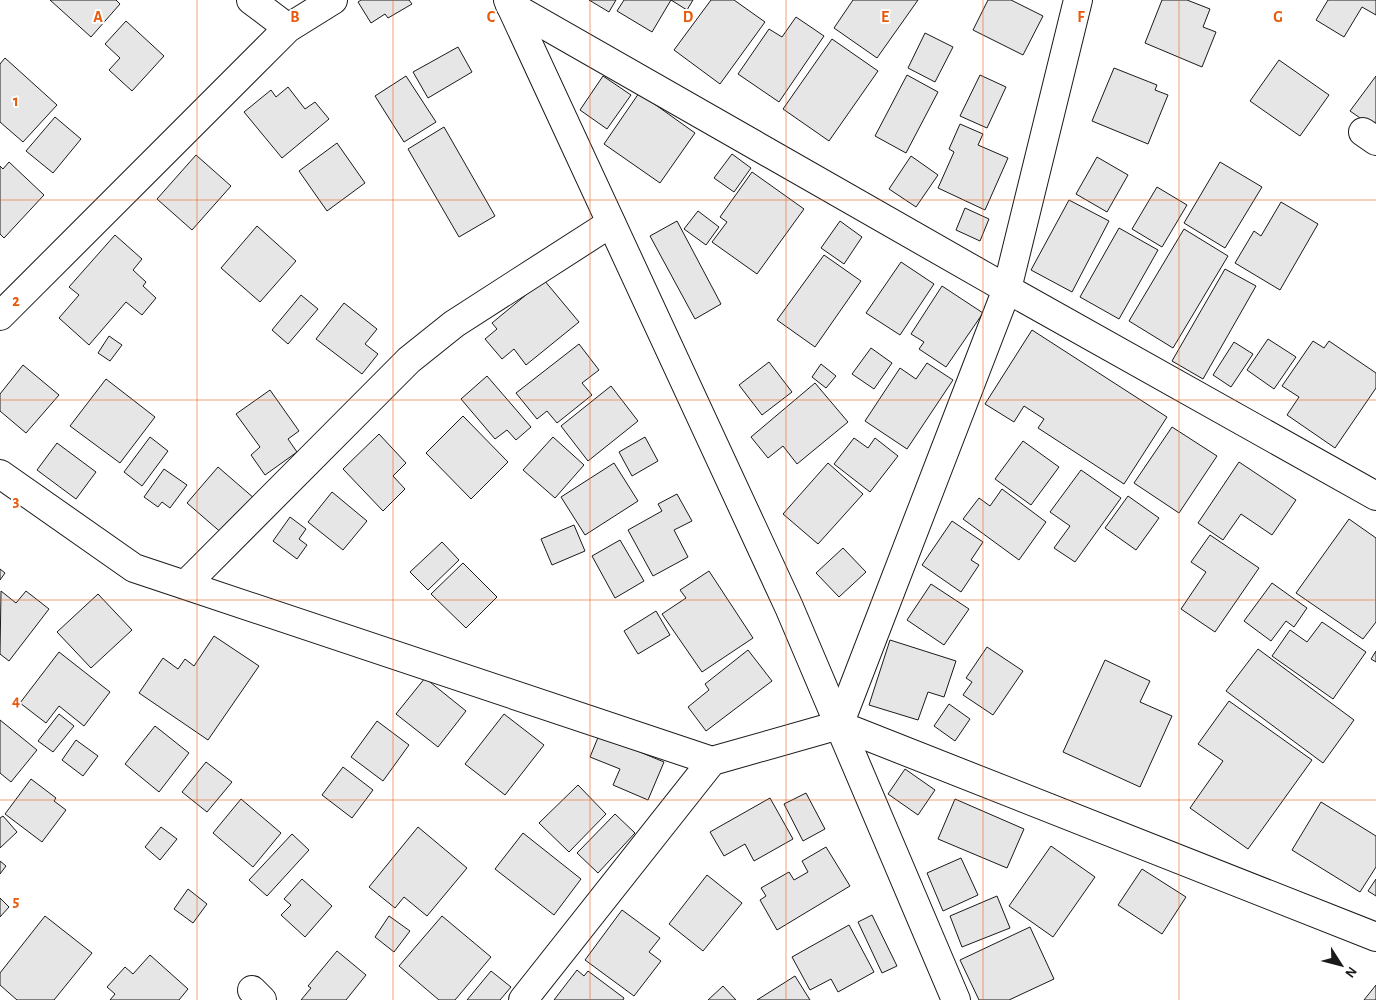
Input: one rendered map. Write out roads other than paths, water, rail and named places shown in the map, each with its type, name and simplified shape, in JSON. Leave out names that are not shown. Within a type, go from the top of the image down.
[{"type":"main road","points":[[251,0],[288,28]]},
{"type":"main road","points":[[0,316],[288,28],[333,0]]},
{"type":"main road","points":[[839,725],[1007,289],[1078,0]]},
{"type":"main road","points":[[509,3],[1007,289],[1376,496]]},
{"type":"main road","points":[[509,3],[789,607],[956,1000]]},
{"type":"main road","points":[[185,585],[408,360],[454,324],[611,223]]},
{"type":"main road","points":[[0,474],[134,568],[712,761],[839,725],[1376,936]]},
{"type":"main road","points":[[523,1000],[712,761]]}]
